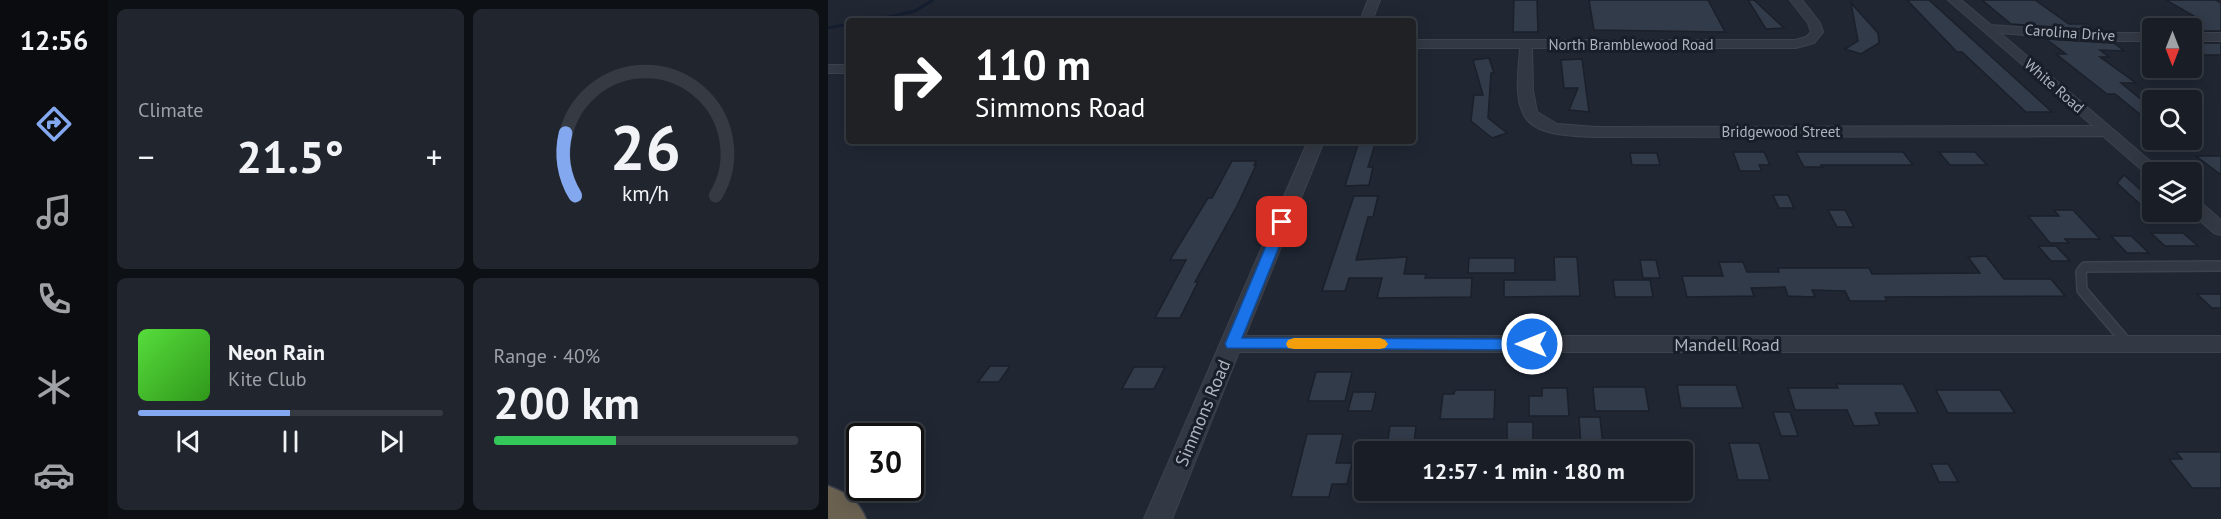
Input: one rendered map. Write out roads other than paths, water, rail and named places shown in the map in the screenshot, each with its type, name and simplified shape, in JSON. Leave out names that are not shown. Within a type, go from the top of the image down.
[{"type":"highway","points":[[828,506],[843,519]]},
{"type":"street","points":[[1367,18],[1374,0]]},
{"type":"street","name":"White Road","points":[[1954,0],[2143,162]]},
{"type":"street","name":"North Bramblewood Road","points":[[1416,45],[1796,44],[1810,40],[1817,32],[1814,23],[1799,4]]},
{"type":"street","name":"Carolina Drive","points":[[1987,29],[2027,30],[2100,37],[2142,37]]},
{"type":"street","points":[[2202,37],[2221,37]]},
{"type":"street","name":"Bridgewood Street","points":[[1526,45],[1527,97],[1530,113],[1546,125],[1567,130],[1596,132],[2106,131]]},
{"type":"street","points":[[828,69],[846,69]]},
{"type":"street","name":"Simmons Road","points":[[1158,519],[1315,144]]},
{"type":"street","points":[[2202,213],[2221,229]]},
{"type":"street","name":"Mandell Road","points":[[1232,344],[2221,344]]},
{"type":"lane","points":[[2128,344],[2082,290],[2081,272],[2085,267],[2221,266]]},
{"type":"waterway","points":[[884,18],[915,11],[933,0]]},
{"type":"waterway","points":[[828,28],[846,25]]}]
